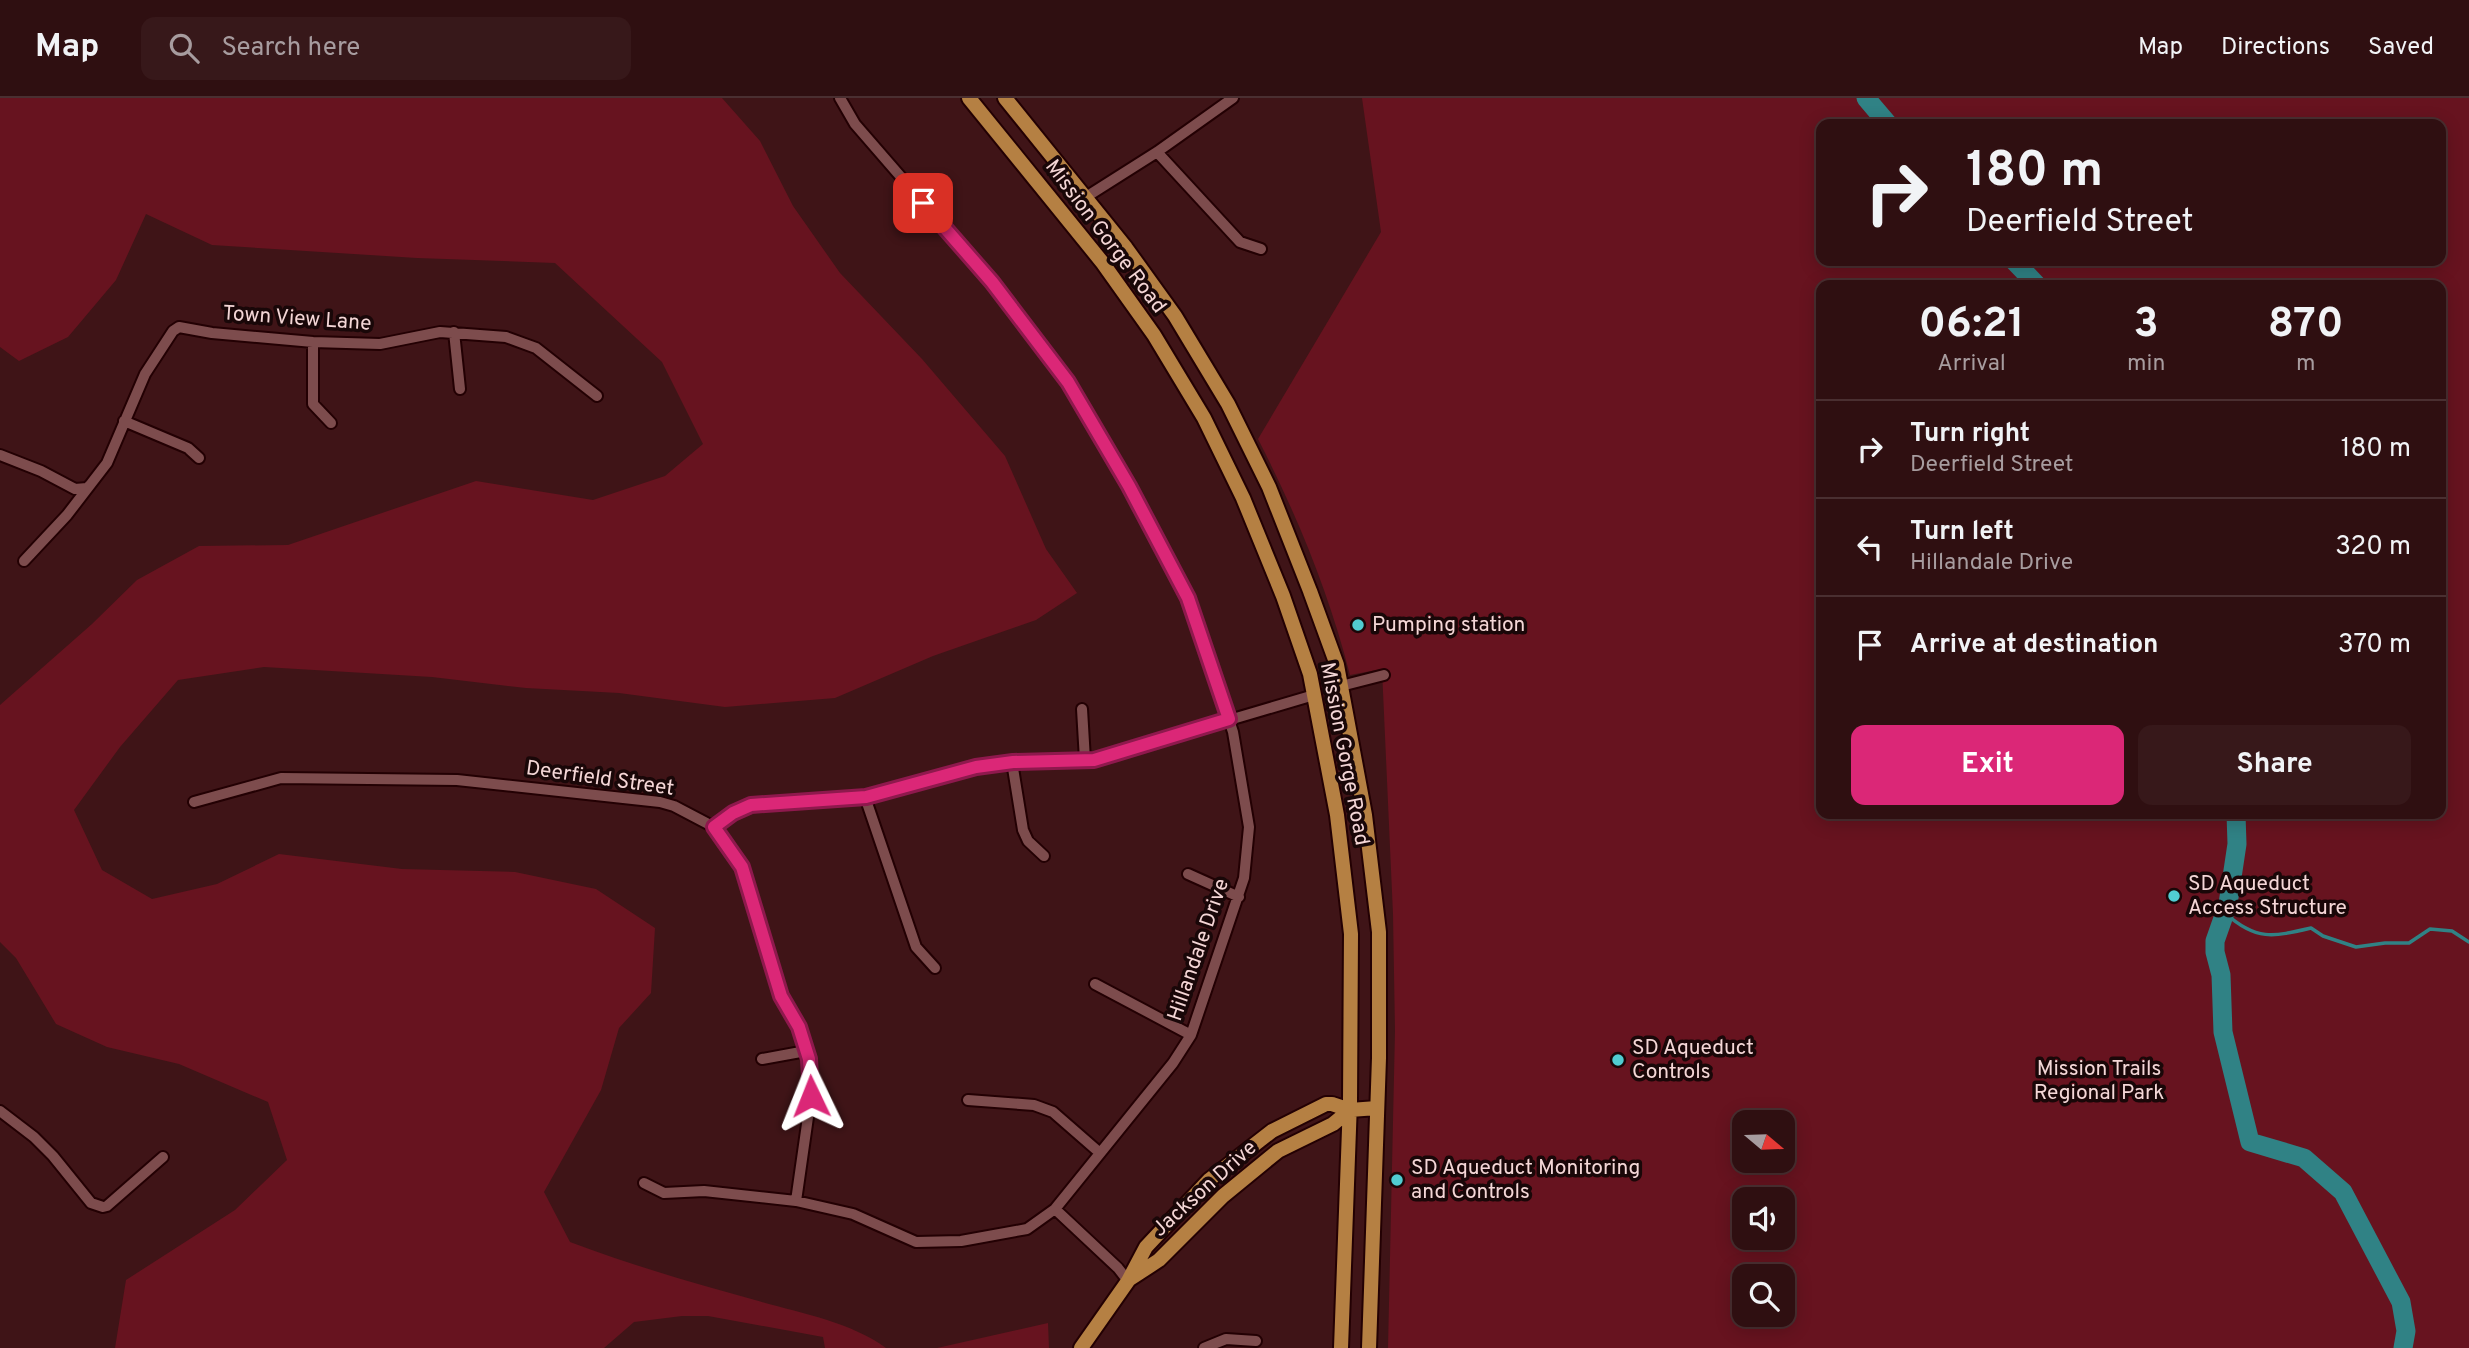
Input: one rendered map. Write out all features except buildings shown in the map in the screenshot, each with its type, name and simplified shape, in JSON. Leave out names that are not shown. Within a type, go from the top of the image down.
[{"type":"main road","name":"Mission Gorge Road","points":[[969,98],[1102,262],[1154,335],[1204,418],[1244,498],[1283,596],[1310,674],[1337,815],[1351,934],[1350,1110],[1341,1348]]},
{"type":"main road","name":"Mission Gorge Road","points":[[1005,98],[1086,197],[1175,316],[1228,404],[1274,498],[1337,666],[1365,815],[1379,932],[1377,1108],[1369,1348]]},
{"type":"main road","name":"Jackson Drive","points":[[1081,1348],[1128,1281],[1146,1247],[1209,1180],[1272,1131],[1326,1104],[1350,1110],[1377,1108]]},
{"type":"main road","name":"Jackson Drive","points":[[1128,1281],[1159,1260],[1223,1196],[1278,1151],[1333,1124],[1350,1110]]},
{"type":"street","name":"Hillandale Drive","points":[[644,1183],[664,1193],[704,1191],[796,1202],[853,1214],[916,1242],[961,1241],[1027,1229],[1055,1209],[1173,1063],[1191,1035],[1244,878],[1249,827],[1233,732],[1188,598],[1129,486],[1068,382],[992,282],[855,124],[840,98]]},
{"type":"street","points":[[1086,197],[1157,152],[1233,98]]},
{"type":"street","points":[[1157,152],[1240,242],[1261,249]]},
{"type":"street","name":"Town View Lane","points":[[124,421],[145,374],[173,331],[179,327],[212,333],[313,342],[380,344],[440,332],[506,337],[536,348],[597,396]]},
{"type":"street","points":[[454,332],[460,389]]},
{"type":"street","points":[[313,342],[313,404],[331,423]]},
{"type":"street","points":[[24,561],[67,515],[107,463],[124,421],[188,448],[199,458]]},
{"type":"street","points":[[0,455],[41,471],[75,489],[87,488],[90,485]]},
{"type":"street","points":[[1341,686],[1384,675]]},
{"type":"street","points":[[796,1202],[811,1096],[809,1059],[799,1027],[781,996],[742,867],[714,827],[733,813],[751,805],[866,797],[976,767],[1013,762],[1094,760],[1314,695]]},
{"type":"street","points":[[1082,709],[1085,760]]},
{"type":"street","points":[[1013,762],[1023,830],[1028,841],[1044,856]]},
{"type":"street","name":"Deerfield Street","points":[[194,802],[281,778],[457,780],[660,802],[674,806],[714,827]]},
{"type":"street","points":[[866,797],[916,947],[935,968]]},
{"type":"street","points":[[1188,874],[1239,897]]},
{"type":"street","points":[[1095,984],[1191,1035]]},
{"type":"street","points":[[762,1059],[806,1051]]},
{"type":"street","points":[[968,1100],[1034,1105],[1053,1112],[1100,1153]]},
{"type":"street","points":[[0,1111],[34,1137],[53,1156],[91,1203],[103,1207],[163,1157]]},
{"type":"street","points":[[1055,1209],[1118,1268],[1128,1281]]},
{"type":"street","points":[[1204,1348],[1226,1339],[1256,1341]]},
{"type":"green space","points":[[0,98],[722,98],[760,141],[793,206],[840,273],[922,359],[1005,456],[1046,549],[1077,593],[1036,620],[933,656],[835,698],[725,707],[619,693],[526,688],[432,677],[264,667],[178,680],[120,747],[74,810],[102,870],[152,899],[217,884],[279,854],[402,869],[515,872],[596,889],[655,928],[651,993],[619,1028],[601,1090],[544,1192],[570,1242],[662,1273],[840,1324],[886,1348],[825,1348],[823,1337],[708,1316],[682,1316],[634,1322],[604,1348],[115,1348],[126,1280],[235,1210],[287,1160],[268,1102],[179,1064],[107,1047],[56,1024],[16,958],[0,942],[0,705],[92,624],[137,580],[199,546],[288,545],[476,481],[593,500],[665,476],[703,444],[662,362],[555,263],[417,258],[212,245],[146,214],[116,280],[68,337],[19,361],[0,347]]},
{"type":"green space","name":"Mission Trails Regional Park","points":[[1362,98],[2469,98],[2469,1348],[1388,1348],[1395,1031],[1393,914],[1382,669],[1350,675],[1311,555],[1258,439],[1381,232]]},
{"type":"green space","points":[[1048,1323],[1049,1348],[937,1348]]},
{"type":"waterway","points":[[1866,98],[1884,119]]},
{"type":"waterway","points":[[2019,266],[2032,280]]},
{"type":"waterway","points":[[2236,819],[2237,844],[2228,904],[2215,941],[2215,952],[2221,975],[2223,1032],[2250,1142],[2304,1158],[2343,1192],[2401,1302],[2406,1331],[2403,1348]]},
{"type":"waterway","points":[[2225,913],[2256,932],[2275,935],[2311,928],[2323,936],[2356,947],[2409,943],[2430,929],[2452,931],[2469,942]]},
{"type":"place","name":"Pumping station","points":[[1358,625]]},
{"type":"place","name":"SD Aqueduct Access Structure","points":[[2174,896]]},
{"type":"place","name":"SD Aqueduct Controls","points":[[1618,1060]]},
{"type":"place","name":"SD Aqueduct Monitoring and Controls","points":[[1397,1180]]},
{"type":"route","points":[[811,1096],[809,1059],[799,1027],[781,996],[742,867],[714,827],[733,813],[751,805],[866,797],[976,767],[1013,762],[1094,760],[1229,719],[1188,598],[1129,486],[1068,382],[992,282],[923,203]]}]
